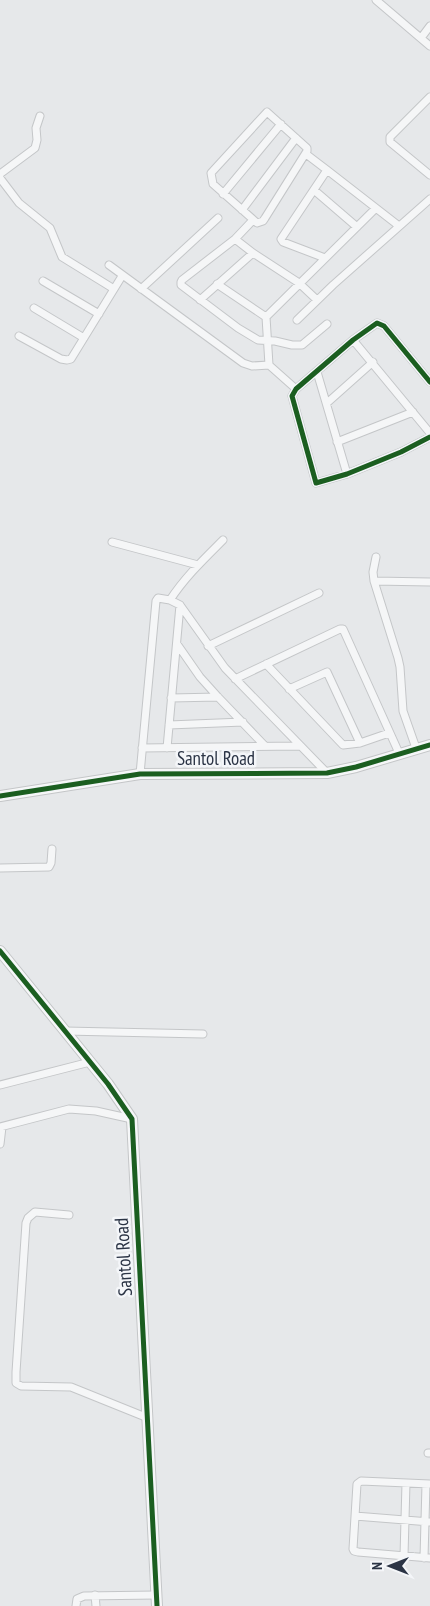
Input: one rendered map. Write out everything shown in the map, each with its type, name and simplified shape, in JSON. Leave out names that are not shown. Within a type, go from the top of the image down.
[{"type":"street","points":[[376,0],[430,46]]},
{"type":"street","points":[[420,38],[430,26]]},
{"type":"street","points":[[430,97],[390,137],[390,142],[430,175]]},
{"type":"street","points":[[268,112],[296,138],[307,148],[306,154],[263,221],[257,222],[253,220],[213,184],[211,173],[214,168],[230,154],[268,112]]},
{"type":"street","points":[[0,174],[35,148],[38,140],[36,128],[40,116]]},
{"type":"street","points":[[222,194],[281,124]]},
{"type":"street","points":[[242,210],[296,138]]},
{"type":"street","points":[[306,154],[399,226]]},
{"type":"street","points":[[324,258],[281,241],[327,170]]},
{"type":"street","points":[[0,178],[19,203],[50,228],[62,257],[114,289]]},
{"type":"street","points":[[314,190],[357,227]]},
{"type":"street","points":[[297,320],[430,199]]},
{"type":"street","points":[[296,389],[269,365],[266,317],[376,209]]},
{"type":"street","points":[[141,288],[218,218]]},
{"type":"street","points":[[253,220],[235,239],[181,282],[182,285],[238,328],[258,340],[276,340],[292,345],[302,344],[327,324]]},
{"type":"street","points":[[235,239],[299,283],[317,300]]},
{"type":"street","points":[[200,300],[253,253]]},
{"type":"street","points":[[109,265],[247,366],[269,365]]},
{"type":"street","points":[[19,336],[61,359],[67,360],[73,357],[122,276]]},
{"type":"street","points":[[43,281],[99,314]]},
{"type":"street","points":[[217,284],[266,317]]},
{"type":"street","points":[[34,308],[84,338]]},
{"type":"street","points":[[430,382],[381,324],[374,324],[292,393],[292,399],[315,482],[318,483],[347,474],[401,452],[430,437]]},
{"type":"street","points":[[353,340],[430,433]]},
{"type":"street","points":[[327,403],[373,362]]},
{"type":"street","points":[[317,372],[347,474]]},
{"type":"street","points":[[337,442],[413,412]]},
{"type":"street","points":[[170,600],[198,565],[223,540]]},
{"type":"street","points":[[112,542],[198,565]]},
{"type":"street","points":[[376,558],[373,572],[374,581],[398,658],[403,711],[416,748]]},
{"type":"street","points":[[374,581],[430,582]]},
{"type":"street","points":[[208,646],[319,593]]},
{"type":"street","points":[[140,774],[156,601],[158,598],[170,600],[180,605],[208,646],[235,679],[327,773]]},
{"type":"street","points":[[167,748],[180,605]]},
{"type":"street","points":[[235,679],[343,629],[399,754]]},
{"type":"street","points":[[177,644],[200,677],[265,746]]},
{"type":"street","points":[[266,664],[339,743],[343,745],[360,743],[390,733]]},
{"type":"street","points":[[289,689],[327,672],[360,743]]},
{"type":"street","points":[[171,698],[218,697]]},
{"type":"street","points":[[169,725],[243,722]]},
{"type":"street","name":"Santol Road","points":[[0,796],[140,774],[327,773],[356,767],[430,745]]},
{"type":"street","points":[[142,748],[300,746]]},
{"type":"street","points":[[0,868],[49,867],[51,864],[52,848]]},
{"type":"street","name":"Santol Road","points":[[0,951],[119,1098],[132,1119],[157,1606]]},
{"type":"street","points":[[65,1031],[203,1034]]},
{"type":"street","points":[[0,1085],[90,1062]]},
{"type":"street","points":[[0,1144],[1,1127],[69,1109],[79,1108],[132,1119]]},
{"type":"street","points":[[70,1215],[35,1212],[28,1218],[16,1383],[21,1386],[71,1387],[148,1418]]},
{"type":"street","points":[[362,1480],[406,1483],[428,1484],[427,1558],[354,1551],[357,1484],[362,1480]]},
{"type":"street","points":[[404,1556],[406,1483]]},
{"type":"street","points":[[355,1516],[428,1522]]},
{"type":"street","points":[[95,1595],[96,1606]]},
{"type":"street","points":[[76,1606],[77,1599],[81,1596],[156,1595]]},
{"type":"cycle path","points":[[430,382],[384,326],[377,323],[353,340],[296,389],[292,396],[316,483],[347,474],[401,452],[430,437]]},
{"type":"cycle path","points":[[0,796],[140,774],[327,773],[356,767],[430,745]]},
{"type":"cycle path","points":[[0,951],[108,1084],[132,1119],[157,1606]]}]
